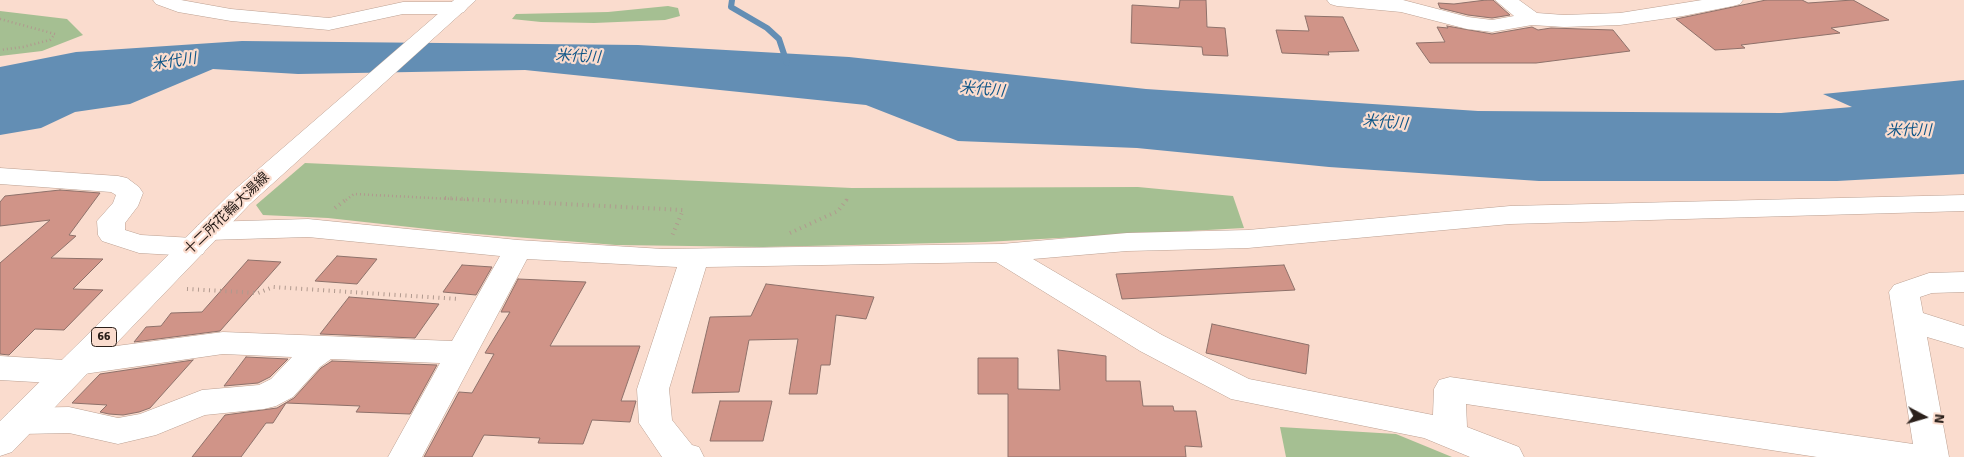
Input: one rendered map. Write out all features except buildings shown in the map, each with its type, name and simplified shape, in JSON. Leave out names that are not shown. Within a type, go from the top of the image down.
[{"type":"street","points":[[163,0],[178,6],[231,15],[329,24],[403,8],[462,4]]},
{"type":"street","points":[[1337,0],[1402,6],[1468,23],[1492,26],[1532,19],[1564,21],[1620,19],[1683,10],[1733,0]]},
{"type":"street","points":[[1506,0],[1532,19]]},
{"type":"street","name":"十二所花輪大湯線","points":[[10,431],[241,198],[462,4]]},
{"type":"street","points":[[0,176],[118,184],[130,193],[125,206],[111,221],[112,235],[139,244],[200,240],[308,228],[518,250],[663,258],[1001,253],[1127,242],[1248,239],[1510,215],[1964,203]]},
{"type":"street","points":[[405,457],[518,250]]},
{"type":"street","points":[[1001,253],[1150,343],[1242,390],[1428,426],[1507,457]]},
{"type":"street","points":[[687,457],[680,454],[656,423],[653,389],[694,257]]},
{"type":"street","points":[[1932,457],[1904,292],[1929,283],[1964,282]]},
{"type":"street","points":[[1909,320],[1964,337]]},
{"type":"street","points":[[0,368],[73,368],[223,343],[462,353]]},
{"type":"street","points":[[10,431],[69,420],[118,431],[144,426],[202,403],[264,397],[282,388],[309,359],[325,347]]},
{"type":"street","points":[[1450,435],[1450,389],[1909,457]]},
{"type":"path","points":[[0,19],[55,34],[50,40],[23,47],[0,50]]},
{"type":"path","points":[[308,228],[354,194],[683,210],[663,258]]},
{"type":"path","points":[[182,288],[258,293],[273,287],[490,301]]},
{"type":"green space","points":[[668,6],[678,8],[680,16],[665,20],[594,23],[541,22],[512,19],[516,14],[608,12]]},
{"type":"green space","points":[[0,11],[67,19],[83,35],[42,51],[0,56]]},
{"type":"green space","points":[[305,163],[852,188],[1138,187],[1233,196],[1244,228],[985,242],[763,247],[616,245],[464,233],[328,218],[263,215],[256,205]]},
{"type":"green space","points":[[1280,427],[1396,434],[1452,457],[1286,457]]},
{"type":"water","name":"米代川","points":[[242,41],[638,45],[849,57],[1146,89],[1478,111],[1781,113],[1852,107],[1823,94],[1964,80],[1964,174],[1837,181],[1539,181],[1329,167],[1137,148],[958,141],[866,105],[525,70],[298,74],[213,69],[130,104],[75,112],[41,128],[0,135],[0,67],[76,52]]},
{"type":"waterway","points":[[732,0],[731,7],[767,28],[779,39],[787,63]]}]
